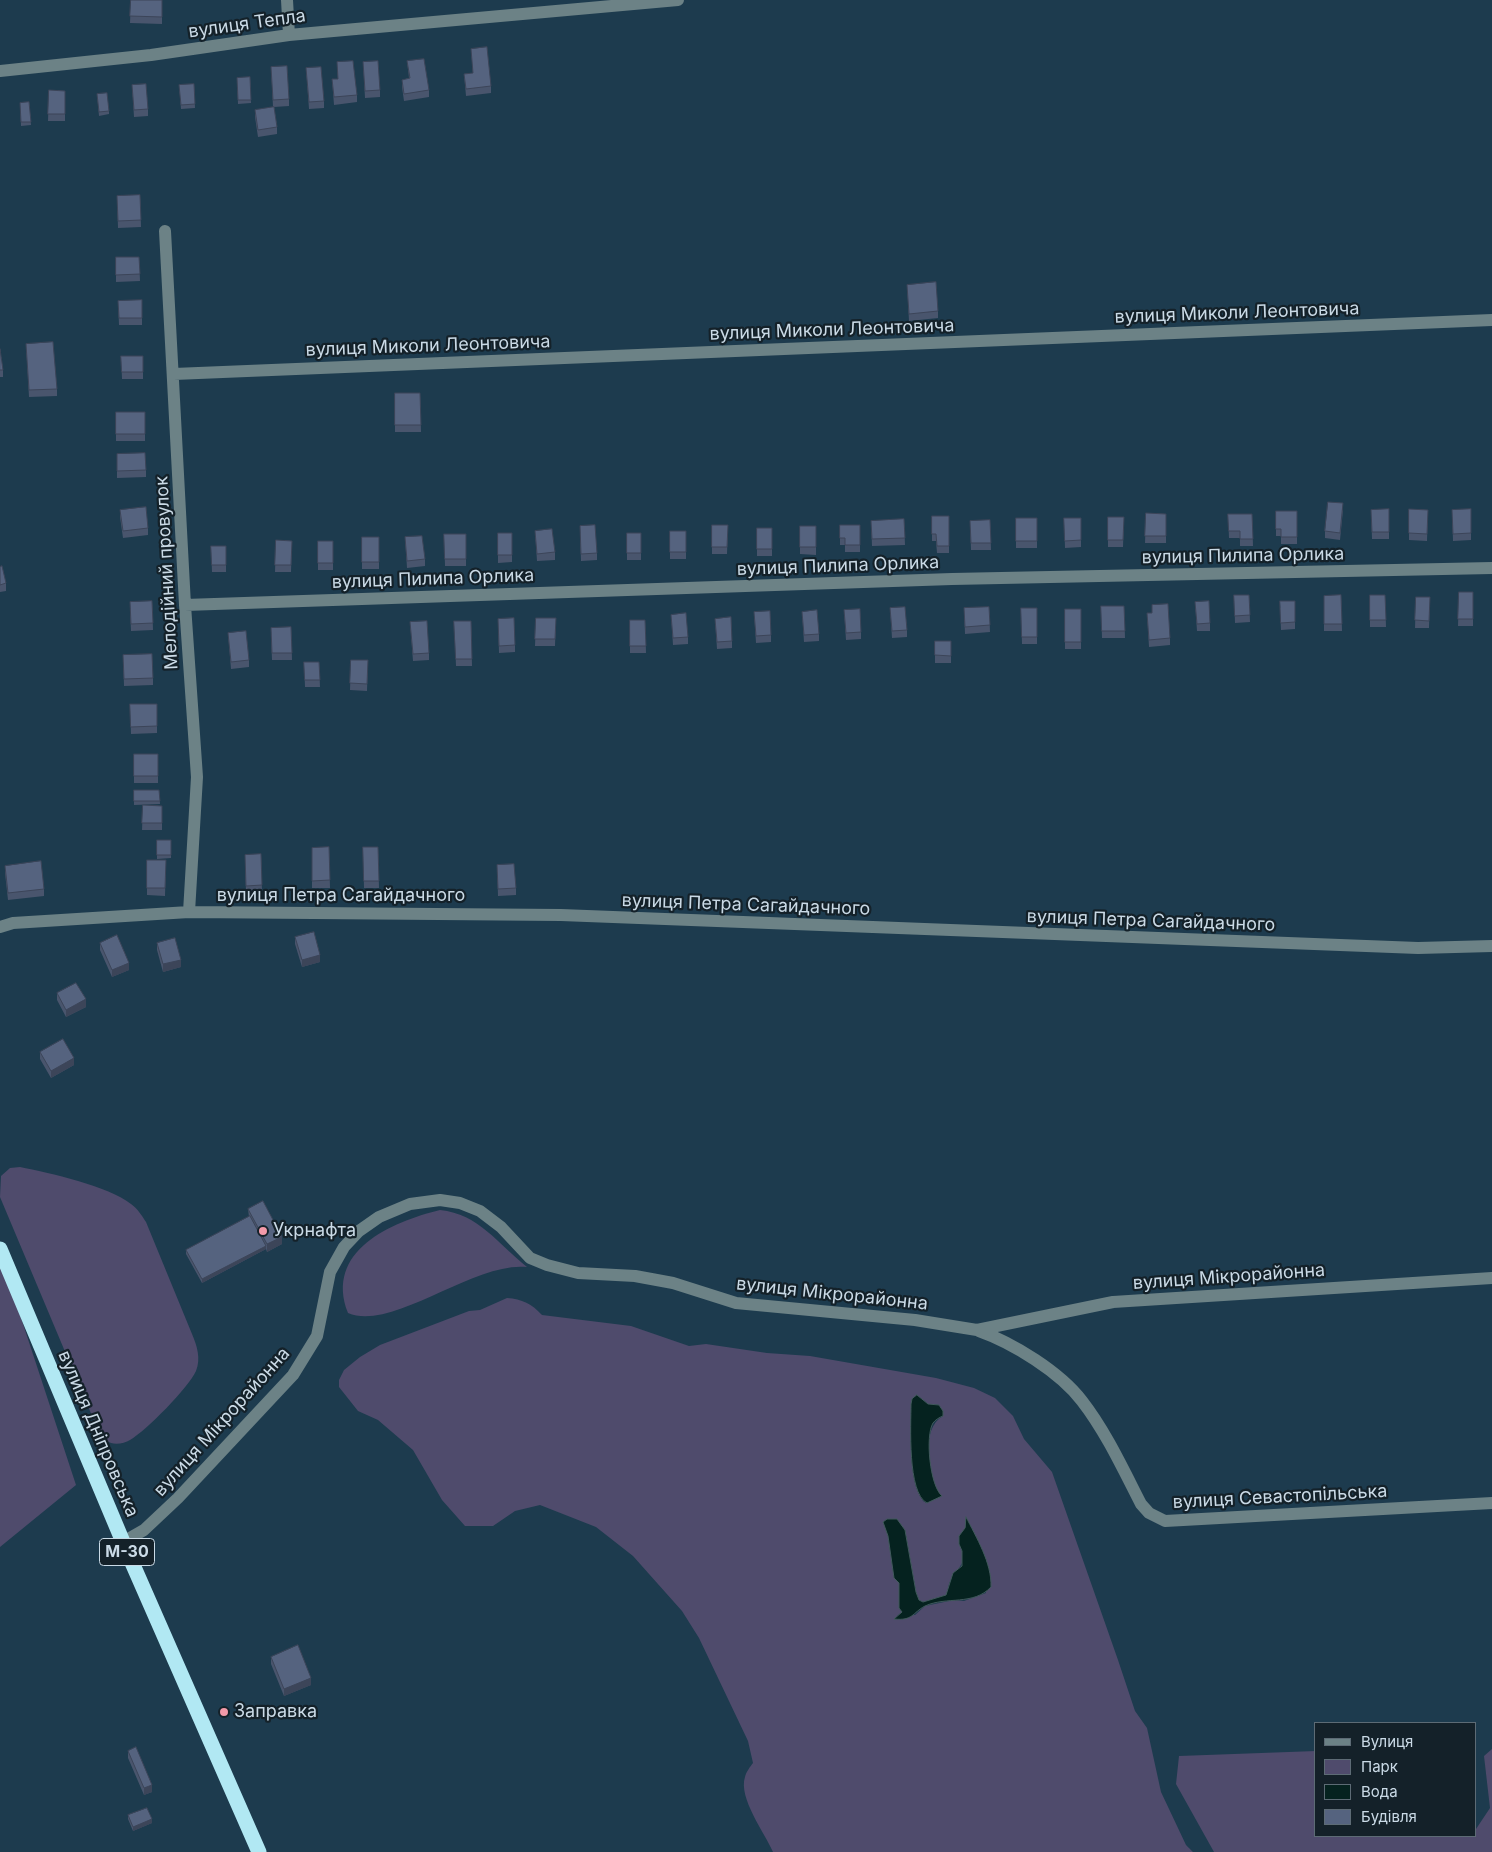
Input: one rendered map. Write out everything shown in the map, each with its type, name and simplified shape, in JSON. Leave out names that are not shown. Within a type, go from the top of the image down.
[{"type":"highway","name":"вулиця Дніпровська","points":[[0,1249],[123,1542],[259,1852]]},
{"type":"street","points":[[287,0],[289,35]]},
{"type":"street","name":"вулиця Тепла","points":[[0,71],[151,55],[289,35],[678,0]]},
{"type":"street","name":"Мелодійний провулок","points":[[165,231],[185,605],[197,777],[189,912]]},
{"type":"street","name":"вулиця Миколи Леонтовича","points":[[174,374],[1492,320]]},
{"type":"street","name":"вулиця Пилипа Орлика","points":[[185,605],[952,579],[1492,568]]},
{"type":"street","name":"вулиця Петра Сагайдачного","points":[[0,927],[13,923],[189,912],[561,915],[1418,948],[1492,946]]},
{"type":"street","name":"вулиця Мікрорайонна","points":[[123,1542],[144,1530],[178,1498],[293,1375],[317,1336],[330,1272],[344,1247],[359,1231],[379,1216],[410,1204],[440,1200],[460,1203],[480,1212],[501,1227],[530,1258],[547,1265],[578,1273],[635,1276],[673,1283],[736,1303],[906,1319],[978,1330],[1113,1302],[1492,1278]]},
{"type":"street","name":"вулиця Севастопільська","points":[[978,1330],[1013,1346],[1066,1384],[1081,1399],[1102,1432],[1141,1504],[1149,1512],[1165,1521],[1492,1503]]},
{"type":"green space","points":[[20,1167],[94,1186],[121,1197],[136,1208],[146,1222],[194,1339],[198,1352],[198,1361],[192,1378],[156,1418],[126,1442],[116,1444],[108,1442],[95,1423],[0,1197],[1,1176],[10,1168]]},
{"type":"green space","points":[[440,1210],[466,1217],[477,1224],[527,1267],[506,1268],[483,1274],[387,1313],[366,1316],[348,1313],[343,1291],[345,1272],[354,1256],[367,1243],[383,1232],[402,1222]]},
{"type":"green space","points":[[0,1254],[76,1485],[0,1547]]},
{"type":"green space","points":[[507,1298],[522,1301],[542,1315],[631,1326],[689,1346],[706,1344],[767,1353],[810,1356],[936,1378],[974,1388],[995,1398],[1013,1416],[1024,1439],[1052,1472],[1135,1711],[1147,1728],[1161,1792],[1186,1845],[1193,1852],[773,1852],[753,1815],[745,1795],[745,1777],[753,1763],[748,1741],[699,1638],[682,1611],[633,1556],[596,1527],[540,1505],[515,1511],[493,1526],[465,1526],[442,1500],[413,1450],[378,1420],[358,1411],[339,1387],[339,1380],[344,1370],[360,1357],[380,1345],[469,1311],[480,1310]],"holes":[[[921,1398],[928,1404],[939,1405],[943,1416],[931,1430],[929,1440],[931,1472],[936,1491],[927,1503],[923,1501],[919,1493]],[[966,1518],[978,1545],[986,1593],[964,1601],[954,1600],[925,1606],[915,1615],[897,1616],[902,1612],[899,1608],[899,1583],[888,1536],[905,1530],[916,1592],[919,1600],[923,1602],[947,1595],[950,1582],[963,1560],[959,1544],[965,1528]]]},
{"type":"green space","points":[[1492,1749],[1492,1852],[1214,1852],[1176,1784],[1179,1756],[1314,1751],[1314,1837],[1477,1837],[1477,1828],[1490,1808],[1484,1756]]},
{"type":"water","points":[[917,1395],[928,1404],[939,1405],[943,1411],[943,1416],[934,1422],[929,1438],[930,1461],[934,1482],[942,1496],[927,1503],[921,1497],[916,1486],[911,1457],[911,1404],[912,1399]]},
{"type":"water","points":[[966,1517],[986,1560],[991,1578],[991,1587],[976,1597],[933,1603],[925,1606],[909,1618],[894,1619],[902,1612],[899,1608],[899,1583],[894,1578],[888,1536],[883,1522],[887,1519],[897,1519],[905,1530],[916,1592],[919,1600],[923,1602],[946,1595],[953,1573],[962,1566],[959,1536],[965,1528]]},
{"type":"building","points":[[131,0],[162,0],[162,17],[130,16]]},
{"type":"building","points":[[487,47],[491,86],[466,89],[464,74],[473,73],[471,49]]},
{"type":"building","points":[[424,59],[429,90],[404,94],[402,80],[410,78],[407,61]]},
{"type":"building","points":[[353,61],[357,95],[334,97],[332,79],[338,79],[337,62]]},
{"type":"building","points":[[378,61],[380,90],[365,91],[363,62]]},
{"type":"building","points":[[287,66],[289,99],[273,100],[271,67]]},
{"type":"building","points":[[321,67],[324,101],[309,102],[306,68]]},
{"type":"building","points":[[250,77],[251,100],[238,100],[237,78]]},
{"type":"building","points":[[146,84],[148,109],[134,110],[132,85]]},
{"type":"building","points":[[194,84],[195,104],[181,105],[179,85]]},
{"type":"building","points":[[49,90],[65,91],[65,114],[48,114]]},
{"type":"building","points":[[107,93],[109,111],[99,112],[97,94]]},
{"type":"building","points":[[29,102],[31,122],[21,122],[20,103]]},
{"type":"building","points":[[274,107],[277,127],[258,130],[255,110]]},
{"type":"building","points":[[140,195],[141,220],[118,221],[117,196]]},
{"type":"building","points":[[116,257],[139,257],[140,274],[116,275]]},
{"type":"building","points":[[936,282],[938,311],[909,314],[907,285]]},
{"type":"building","points":[[142,300],[142,318],[119,318],[118,301]]},
{"type":"building","points":[[53,342],[57,389],[29,390],[26,344]]},
{"type":"building","points":[[0,349],[3,370],[0,370]]},
{"type":"building","points":[[121,356],[143,356],[143,372],[122,372]]},
{"type":"building","points":[[395,393],[420,393],[421,425],[395,425]]},
{"type":"building","points":[[116,412],[145,412],[145,434],[116,434]]},
{"type":"building","points":[[145,453],[146,470],[117,471],[117,454]]},
{"type":"building","points":[[1328,502],[1343,503],[1340,533],[1325,531]]},
{"type":"building","points":[[146,507],[148,528],[123,531],[120,510]]},
{"type":"building","points":[[1389,509],[1389,532],[1372,532],[1371,510]]},
{"type":"building","points":[[1409,509],[1428,510],[1427,534],[1409,533]]},
{"type":"building","points":[[1471,509],[1471,533],[1453,534],[1452,510]]},
{"type":"building","points":[[1276,511],[1297,511],[1297,537],[1281,537],[1281,529],[1276,529]]},
{"type":"building","points":[[1146,513],[1166,514],[1166,536],[1145,536]]},
{"type":"building","points":[[1228,514],[1252,514],[1253,539],[1240,539],[1240,531],[1229,531]]},
{"type":"building","points":[[932,516],[949,516],[949,546],[937,546],[936,534],[932,534]]},
{"type":"building","points":[[1108,517],[1124,517],[1123,540],[1108,540]]},
{"type":"building","points":[[1016,518],[1037,518],[1037,541],[1016,541]]},
{"type":"building","points":[[1064,518],[1081,518],[1081,540],[1065,541]]},
{"type":"building","points":[[904,519],[905,538],[872,539],[871,521]]},
{"type":"building","points":[[990,520],[991,543],[971,543],[970,521]]},
{"type":"building","points":[[595,525],[597,553],[581,554],[580,526]]},
{"type":"building","points":[[712,525],[728,525],[727,547],[712,547]]},
{"type":"building","points":[[840,525],[860,525],[860,545],[845,545],[845,538],[840,538]]},
{"type":"building","points":[[800,526],[816,526],[816,547],[800,547]]},
{"type":"building","points":[[757,528],[772,528],[772,549],[757,549]]},
{"type":"building","points":[[552,529],[555,552],[537,554],[535,531]]},
{"type":"building","points":[[670,531],[686,531],[686,552],[670,552]]},
{"type":"building","points":[[498,533],[512,533],[512,555],[498,555]]},
{"type":"building","points":[[627,533],[641,533],[641,553],[627,553]]},
{"type":"building","points":[[444,534],[466,534],[466,559],[445,559]]},
{"type":"building","points":[[422,536],[425,559],[407,561],[405,537]]},
{"type":"building","points":[[362,537],[379,537],[379,562],[362,562]]},
{"type":"building","points":[[276,540],[292,541],[291,565],[275,565]]},
{"type":"building","points":[[318,541],[333,541],[333,563],[318,563]]},
{"type":"building","points":[[211,546],[226,546],[226,565],[212,565]]},
{"type":"building","points":[[2,566],[6,583],[0,585],[0,567]]},
{"type":"building","points":[[1459,592],[1473,592],[1473,619],[1458,619]]},
{"type":"building","points":[[1234,595],[1249,595],[1250,615],[1235,616]]},
{"type":"building","points":[[1341,595],[1342,624],[1324,624],[1324,596]]},
{"type":"building","points":[[1370,595],[1385,595],[1386,620],[1370,620]]},
{"type":"building","points":[[1416,597],[1430,597],[1429,621],[1415,620]]},
{"type":"building","points":[[152,601],[153,623],[131,624],[130,602]]},
{"type":"building","points":[[1209,601],[1210,623],[1197,624],[1195,602]]},
{"type":"building","points":[[1280,601],[1295,601],[1295,622],[1281,623]]},
{"type":"building","points":[[1168,604],[1170,638],[1149,640],[1147,613],[1152,613],[1152,605]]},
{"type":"building","points":[[1101,606],[1124,606],[1125,631],[1102,631]]},
{"type":"building","points":[[905,607],[907,630],[892,631],[890,608]]},
{"type":"building","points":[[989,607],[990,625],[965,627],[964,608]]},
{"type":"building","points":[[1021,608],[1037,608],[1037,637],[1022,637]]},
{"type":"building","points":[[860,609],[861,632],[846,633],[844,610]]},
{"type":"building","points":[[1065,609],[1081,609],[1081,642],[1065,642]]},
{"type":"building","points":[[817,610],[819,634],[804,635],[802,612]]},
{"type":"building","points":[[770,611],[771,635],[756,636],[754,612]]},
{"type":"building","points":[[686,613],[688,637],[673,638],[671,615]]},
{"type":"building","points":[[731,617],[732,641],[717,642],[715,619]]},
{"type":"building","points":[[514,618],[515,645],[499,646],[498,619]]},
{"type":"building","points":[[536,618],[556,618],[555,639],[535,639]]},
{"type":"building","points":[[630,620],[645,620],[646,646],[630,646]]},
{"type":"building","points":[[427,621],[429,653],[413,654],[410,622]]},
{"type":"building","points":[[454,621],[471,621],[472,659],[456,659]]},
{"type":"building","points":[[291,627],[292,653],[272,653],[271,628]]},
{"type":"building","points":[[246,631],[249,660],[231,662],[228,633]]},
{"type":"building","points":[[935,641],[951,641],[951,656],[935,655]]},
{"type":"building","points":[[152,654],[153,678],[124,679],[123,655]]},
{"type":"building","points":[[351,660],[368,660],[367,684],[350,683]]},
{"type":"building","points":[[304,662],[319,662],[320,680],[305,680]]},
{"type":"building","points":[[130,704],[157,704],[157,726],[131,727]]},
{"type":"building","points":[[134,754],[158,754],[158,776],[134,776]]},
{"type":"building","points":[[134,790],[159,790],[160,801],[134,801]]},
{"type":"building","points":[[143,805],[162,806],[162,823],[142,823]]},
{"type":"building","points":[[157,840],[171,840],[171,855],[157,855]]},
{"type":"building","points":[[329,847],[330,880],[312,881],[312,848]]},
{"type":"building","points":[[363,847],[378,847],[379,881],[364,881]]},
{"type":"building","points":[[261,854],[262,885],[246,886],[245,855]]},
{"type":"building","points":[[147,860],[166,860],[165,888],[147,888]]},
{"type":"building","points":[[41,861],[44,889],[8,893],[5,866]]},
{"type":"building","points":[[514,864],[516,888],[498,889],[497,865]]},
{"type":"building","points":[[314,932],[320,955],[302,960],[295,937]]},
{"type":"building","points":[[117,935],[129,963],[112,970],[100,943]]},
{"type":"building","points":[[175,938],[181,960],[163,964],[157,943]]},
{"type":"building","points":[[76,983],[86,999],[66,1010],[57,993]]},
{"type":"building","points":[[63,1039],[74,1058],[51,1071],[40,1052]]},
{"type":"building","points":[[263,1201],[282,1237],[267,1244],[248,1209]]},
{"type":"building","points":[[250,1216],[266,1246],[202,1279],[186,1250]]},
{"type":"building","points":[[298,1645],[311,1678],[284,1689],[271,1657]]},
{"type":"building","points":[[136,1747],[152,1785],[144,1788],[128,1751]]},
{"type":"building","points":[[147,1808],[152,1819],[133,1827],[128,1815]]},
{"type":"place","name":"Укрнафта","points":[[263,1231]]},
{"type":"place","name":"Заправка","points":[[224,1712]]}]
